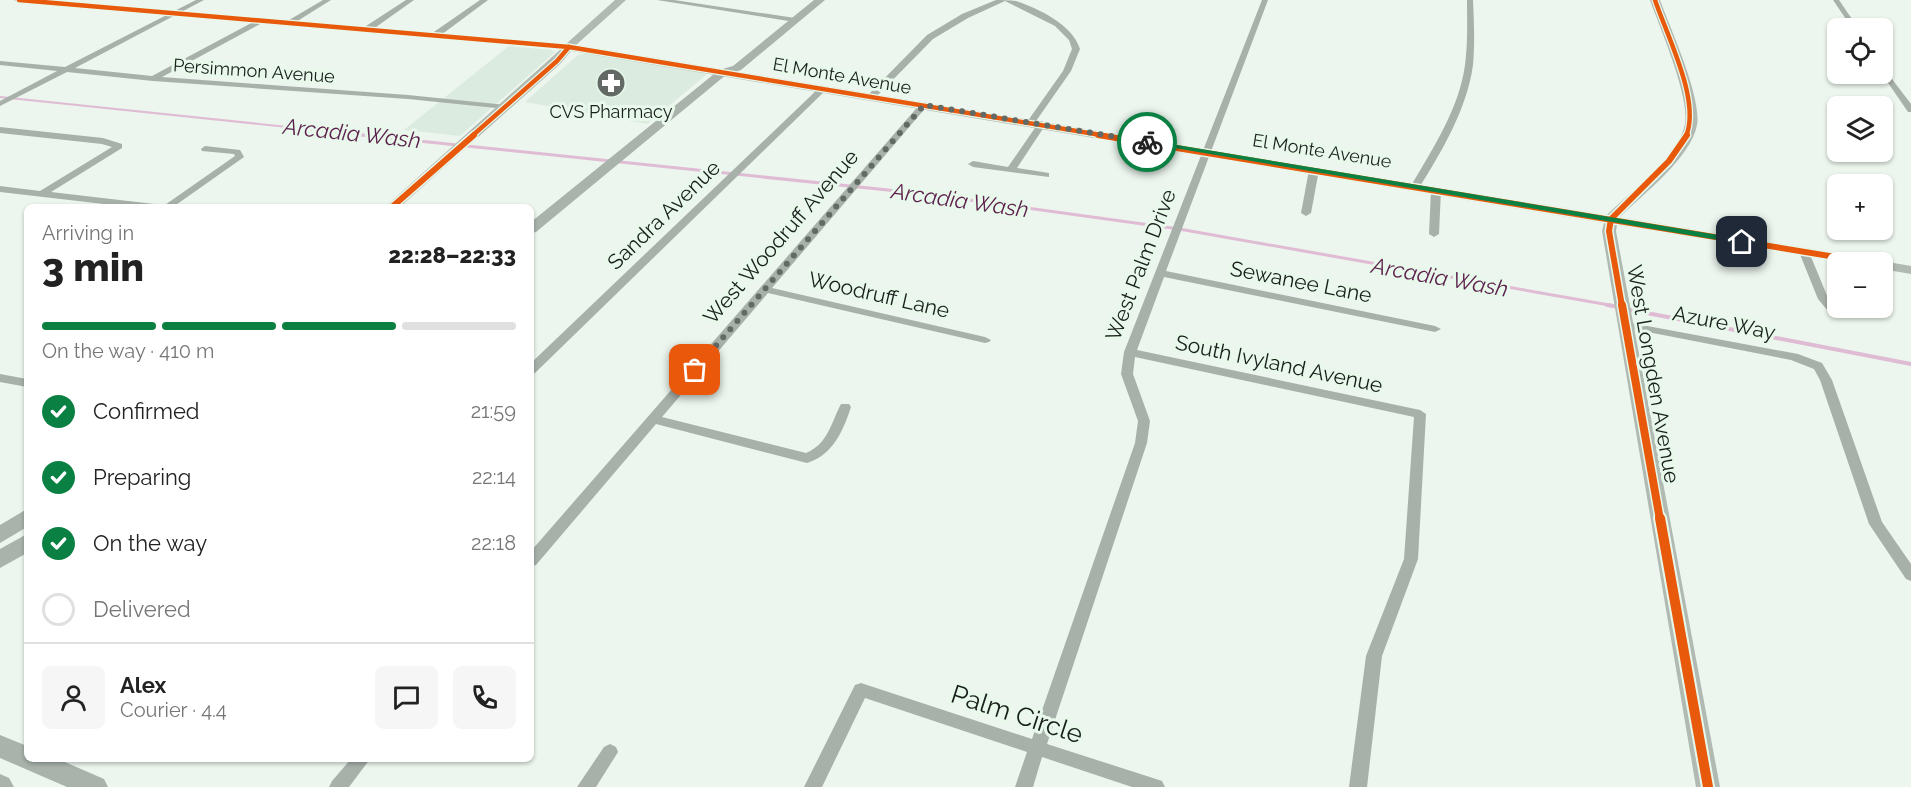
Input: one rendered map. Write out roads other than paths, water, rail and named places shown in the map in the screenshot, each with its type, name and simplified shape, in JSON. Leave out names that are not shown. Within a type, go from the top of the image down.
[{"type":"main road","points":[[723,72],[725,64],[805,0]]},
{"type":"main road","points":[[534,227],[723,72],[737,68],[820,0]]},
{"type":"main road","points":[[0,533],[24,519]]},
{"type":"main road","points":[[0,560],[24,544]]},
{"type":"main road","points":[[0,746],[24,756]]},
{"type":"main road","points":[[37,762],[95,787]]},
{"type":"street","name":"El Monte Avenue","points":[[19,0],[569,47],[1827,256]]},
{"type":"street","points":[[3,102],[201,0]]},
{"type":"street","points":[[288,23],[328,0]]},
{"type":"street","points":[[366,30],[411,0]]},
{"type":"street","points":[[434,36],[485,0]]},
{"type":"street","points":[[395,204],[557,62],[569,47],[621,0]]},
{"type":"street","points":[[660,0],[795,20]]},
{"type":"street","points":[[871,97],[930,37],[965,16],[1002,0]]},
{"type":"street","points":[[1008,0],[1058,24],[1073,39],[1076,49],[1067,71],[1012,168]]},
{"type":"street","name":"West Palm Drive","points":[[1024,787],[1141,443],[1144,421],[1127,374],[1130,352],[1265,0]]},
{"type":"street","points":[[1416,186],[1447,128],[1465,84],[1469,64],[1470,0]]},
{"type":"street","points":[[1611,219],[1669,160],[1686,137],[1691,125],[1690,102],[1655,0]]},
{"type":"street","points":[[1836,0],[1848,18]]},
{"type":"street","points":[[153,79],[259,21]]},
{"type":"street","name":"Persimmon Avenue","points":[[0,63],[153,79],[420,98],[506,107]]},
{"type":"street","points":[[1893,84],[1911,110]]},
{"type":"street","name":"Sandra Avenue","points":[[534,366],[823,88]]},
{"type":"street","name":"West Woodruff Avenue","points":[[534,558],[924,105]]},
{"type":"street","points":[[0,130],[103,141],[119,146],[42,194]]},
{"type":"street","points":[[171,204],[240,156],[237,152],[205,149]]},
{"type":"street","points":[[973,164],[1012,168],[1046,175]]},
{"type":"street","points":[[1306,213],[1314,170]]},
{"type":"street","points":[[0,189],[128,204]]},
{"type":"street","points":[[1434,234],[1436,190]]},
{"type":"street","name":"West Longden Avenue","points":[[1611,219],[1609,231],[1708,787]]},
{"type":"street","points":[[1804,252],[1827,304]]},
{"type":"street","points":[[1893,267],[1911,270]]},
{"type":"street","name":"Sewanee Lane","points":[[1159,273],[1435,329]]},
{"type":"street","name":"Woodruff Lane","points":[[764,289],[985,340]]},
{"type":"street","name":"Azure Way","points":[[1624,313],[1783,354],[1814,363],[1821,369],[1876,524],[1911,575]]},
{"type":"street","name":"South Ivyland Avenue","points":[[1130,352],[1420,414],[1411,559],[1374,656],[1358,787]]},
{"type":"street","points":[[0,378],[24,382]]},
{"type":"street","points":[[653,419],[807,458],[815,456],[826,447],[839,425],[845,407]]},
{"type":"street","points":[[0,533],[24,512]]},
{"type":"street","name":"Palm Circle","points":[[813,787],[861,690],[1156,787]]},
{"type":"street","points":[[586,787],[610,752]]},
{"type":"street","points":[[339,787],[360,762]]},
{"type":"waterway","name":"Arcadia Wash","points":[[0,97],[375,136]]},
{"type":"waterway","name":"Arcadia Wash","points":[[361,135],[926,194],[1179,229],[1615,306]]},
{"type":"waterway","name":"Arcadia Wash","points":[[1607,305],[1619,307]]},
{"type":"waterway","name":"Arcadia Wash","points":[[1626,309],[1911,364]]},
{"type":"place","name":"CVS Pharmacy","points":[[611,83]]}]
